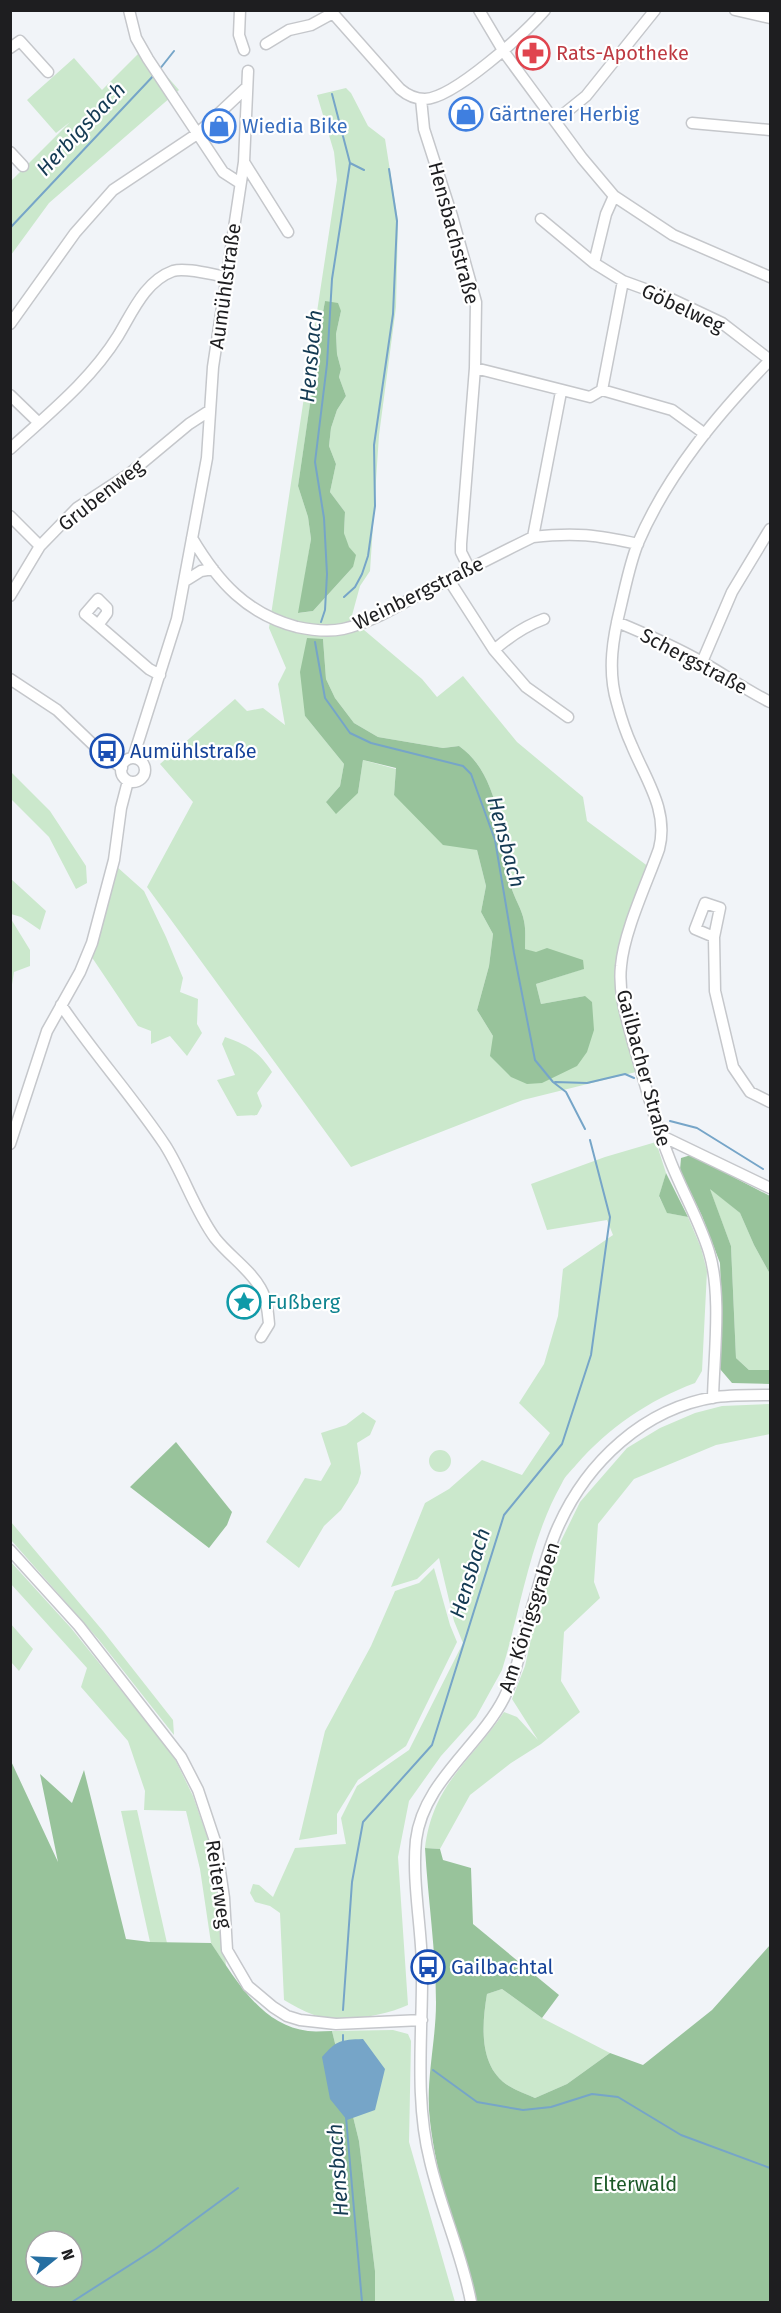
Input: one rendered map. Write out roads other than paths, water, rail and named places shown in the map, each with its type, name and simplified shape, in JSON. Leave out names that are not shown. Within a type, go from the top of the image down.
[{"type":"street","points":[[129,10],[136,38],[162,82],[223,172],[240,183]]},
{"type":"street","points":[[240,10],[239,35],[243,50]]},
{"type":"street","points":[[478,10],[504,52],[614,196],[673,235],[771,277]]},
{"type":"street","points":[[266,44],[289,30],[311,25],[332,12],[399,89],[422,99],[443,93],[504,52],[545,10]]},
{"type":"street","points":[[555,121],[586,96],[655,10]]},
{"type":"street","points":[[735,10],[770,18],[771,24]]},
{"type":"street","points":[[10,48],[20,40],[48,72]]},
{"type":"street","name":"Aumühlstraße","points":[[122,768],[127,760],[133,758],[177,619],[185,581],[207,458],[213,368],[244,162],[248,71]]},
{"type":"street","points":[[10,324],[75,233],[113,190],[197,134],[247,87]]},
{"type":"street","name":"Hensbachstraße","points":[[422,99],[424,129],[476,302],[475,368],[461,544],[461,552],[469,568]]},
{"type":"street","points":[[692,123],[771,130]]},
{"type":"street","points":[[10,152],[23,166]]},
{"type":"street","points":[[244,162],[288,232]]},
{"type":"street","points":[[594,263],[606,214],[614,196]]},
{"type":"street","name":"Göbelweg","points":[[541,219],[594,263],[623,281],[668,297],[722,323],[771,360]]},
{"type":"street","points":[[10,449],[69,395],[94,367],[118,336],[134,307],[159,278],[180,270],[227,277]]},
{"type":"street","points":[[602,390],[623,281]]},
{"type":"street","name":"Gailbacher Straße","points":[[713,1398],[715,1315],[713,1270],[709,1251],[668,1155],[646,1091],[621,988],[621,966],[626,940],[662,838],[662,822],[657,802],[631,746],[616,702],[612,679],[612,652],[617,622],[638,543],[667,488],[705,434],[771,360]]},
{"type":"street","points":[[475,368],[561,392],[590,397],[602,390],[672,410],[705,434]]},
{"type":"street","points":[[533,537],[561,392]]},
{"type":"street","points":[[10,395],[39,423]]},
{"type":"street","name":"Grubenweg","points":[[10,596],[40,546],[77,508],[129,474],[189,424],[209,411]]},
{"type":"street","points":[[10,516],[40,546]]},
{"type":"street","points":[[702,662],[732,592],[771,529]]},
{"type":"street","name":"Weinbergstraße","points":[[192,538],[232,592],[252,610],[280,622],[307,629],[332,630],[365,622],[533,537],[563,533],[588,534],[638,543]]},
{"type":"street","points":[[185,581],[201,571],[213,569]]},
{"type":"street","points":[[448,580],[494,650],[525,687],[568,717]]},
{"type":"street","points":[[494,650],[508,637],[527,625],[544,619]]},
{"type":"street","name":"Schergstraße","points":[[617,622],[659,639],[702,662],[747,691],[771,702]]},
{"type":"street","points":[[98,625],[149,669],[160,675]]},
{"type":"street","points":[[10,679],[57,710],[106,757],[122,768],[123,776],[128,780],[136,781],[145,773],[141,761],[133,758]]},
{"type":"street","points":[[10,1144],[47,1031],[80,972],[92,943],[114,860],[121,808],[128,780]]},
{"type":"street","points":[[714,937],[715,991],[733,1067],[750,1092],[771,1102]]},
{"type":"street","points":[[61,1005],[86,1041],[152,1125],[170,1154],[196,1207],[216,1238],[262,1289],[269,1324],[261,1337]]},
{"type":"street","points":[[662,1136],[771,1188]]},
{"type":"street","name":"Am Königsgraben","points":[[471,2302],[430,2161],[424,2132],[421,2101],[422,1962],[416,1842],[420,1820],[427,1804],[461,1755],[488,1725],[504,1697],[518,1663],[531,1608],[557,1529],[581,1486],[626,1436],[676,1408],[713,1398],[771,1395]]},
{"type":"street","name":"Reiterweg","points":[[10,1550],[79,1626],[181,1757],[198,1790],[216,1844],[224,1898],[227,1950],[248,1986],[273,2007],[287,2016],[300,2020],[336,2024],[422,2020]]},
{"type":"water","points":[[363,2039],[385,2069],[375,2110],[347,2120],[330,2099],[322,2057],[340,2042]]},
{"type":"waterway","name":"Herbigsbach","points":[[159,70],[174,51]]},
{"type":"waterway","name":"Herbigsbach","points":[[10,228],[155,74]]},
{"type":"waterway","name":"Hensbach","points":[[321,622],[325,610],[327,574],[324,518],[315,462],[327,364],[332,279],[350,163],[332,94]]},
{"type":"waterway","points":[[350,163],[364,170]]},
{"type":"waterway","points":[[344,597],[355,587],[362,574],[368,556],[375,506],[374,445],[393,314],[397,221],[389,169]]},
{"type":"waterway","name":"Hensbach","points":[[315,642],[325,698],[350,733],[371,743],[463,766],[471,774],[495,840],[535,1060],[553,1082],[566,1092],[585,1129]]},
{"type":"waterway","points":[[555,1082],[587,1083],[625,1074],[634,1078]]},
{"type":"waterway","points":[[670,1121],[697,1128],[763,1169]]},
{"type":"waterway","name":"Hensbach","points":[[343,2010],[352,1882],[363,1822],[432,1745],[504,1515],[562,1444],[591,1355],[610,1217],[590,1140]]},
{"type":"waterway","name":"Hensbach","points":[[343,2035],[343,2042]]},
{"type":"waterway","points":[[433,2070],[477,2102],[523,2110],[551,2107],[592,2094],[618,2097],[681,2135],[770,2168]]},
{"type":"waterway","name":"Hensbach","points":[[346,2117],[362,2302]]},
{"type":"waterway","points":[[72,2302],[155,2249],[238,2188]]},
{"type":"place","name":"Rats-Apotheke","points":[[533,53]]},
{"type":"place","name":"Gärtnerei Herbig","points":[[466,114]]},
{"type":"place","name":"Wiedia Bike","points":[[219,126]]},
{"type":"place","name":"Aumühlstraße","points":[[107,751]]},
{"type":"place","name":"Fußberg","points":[[244,1302]]},
{"type":"place","name":"Gailbachtal","points":[[428,1967]]},
{"type":"park label","name":"Elterwald","points":[[635,2184]]}]
